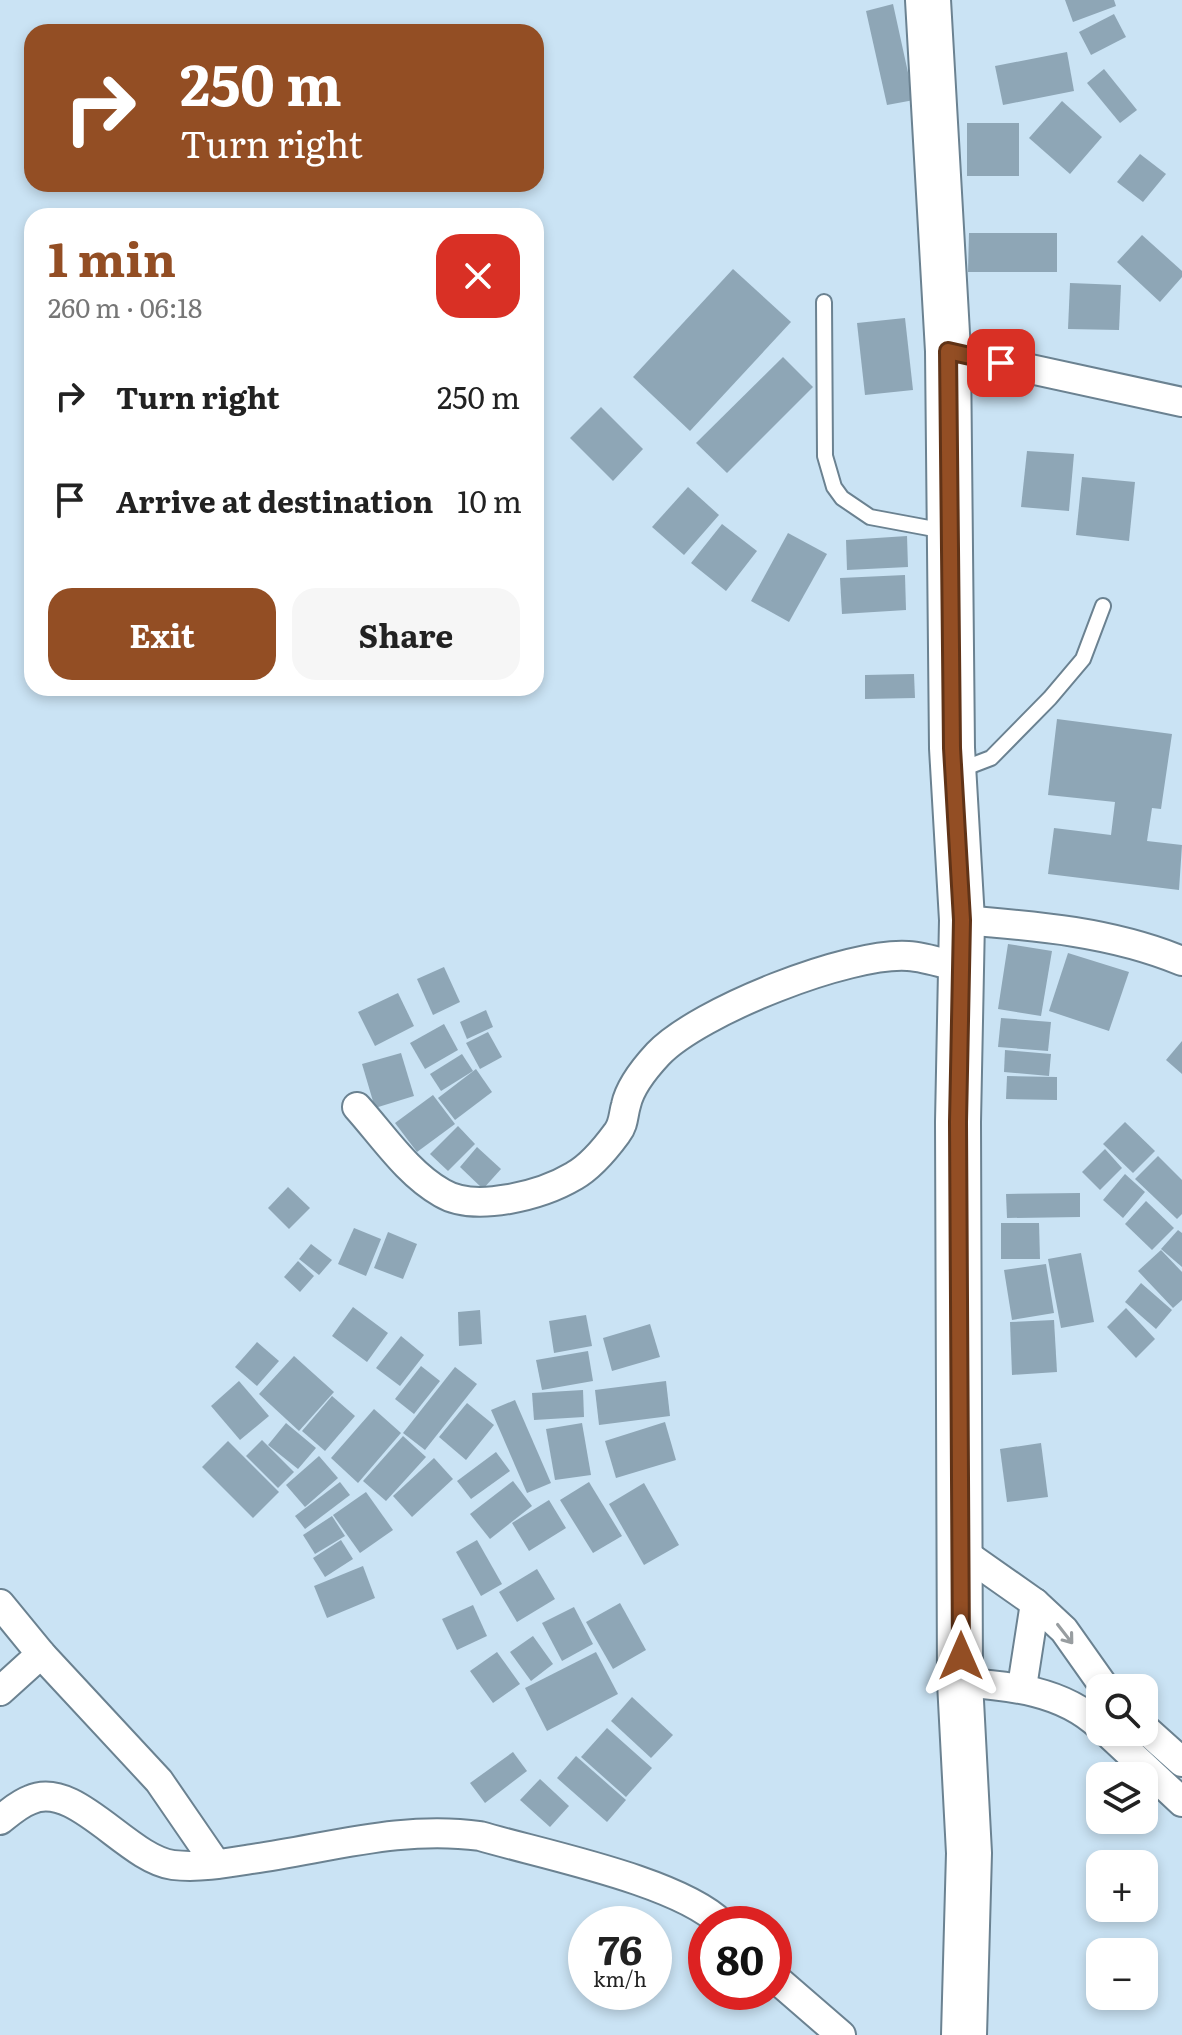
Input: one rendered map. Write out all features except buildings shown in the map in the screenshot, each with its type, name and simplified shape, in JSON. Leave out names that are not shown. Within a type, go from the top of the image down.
[{"type":"highway","points":[[928,0],[948,351],[953,772],[962,920],[958,1122],[960,1682],[969,1853],[964,2035]]},
{"type":"street","points":[[948,351],[1182,402]]},
{"type":"street","points":[[962,920],[1049,927],[1145,945],[1182,961]]},
{"type":"street","points":[[357,1107],[418,1176],[448,1197],[474,1205],[542,1191],[576,1175],[595,1158],[618,1132],[630,1093],[650,1063],[674,1040],[696,1027],[751,998],[837,967],[907,956],[962,968]]},
{"type":"street","points":[[961,1551],[1035,1603],[1064,1630],[1094,1674]]},
{"type":"street","points":[[1022,1687],[1035,1603]]},
{"type":"street","points":[[0,1604],[41,1654],[159,1781],[216,1864]]},
{"type":"street","points":[[0,1691],[41,1654]]},
{"type":"street","points":[[960,1682],[1022,1687],[1074,1706],[1086,1715]]},
{"type":"street","points":[[1074,1706],[1086,1694]]},
{"type":"street","points":[[1158,1741],[1182,1762]]},
{"type":"street","points":[[1122,1746],[1182,1802]]},
{"type":"street","points":[[0,1820],[30,1800],[45,1796],[69,1802],[100,1821],[144,1857],[173,1865],[216,1864],[397,1833],[450,1832],[480,1836],[658,1889],[695,1906]]},
{"type":"street","points":[[792,1993],[841,2035]]},
{"type":"lane","points":[[824,302],[825,456],[834,487],[842,498],[870,517],[949,531]]},
{"type":"lane","points":[[953,772],[991,758],[1013,740],[1083,659],[1103,606]]},
{"type":"route","points":[[961,1656],[958,1122],[962,920],[952,748],[948,351],[1001,363]]}]
